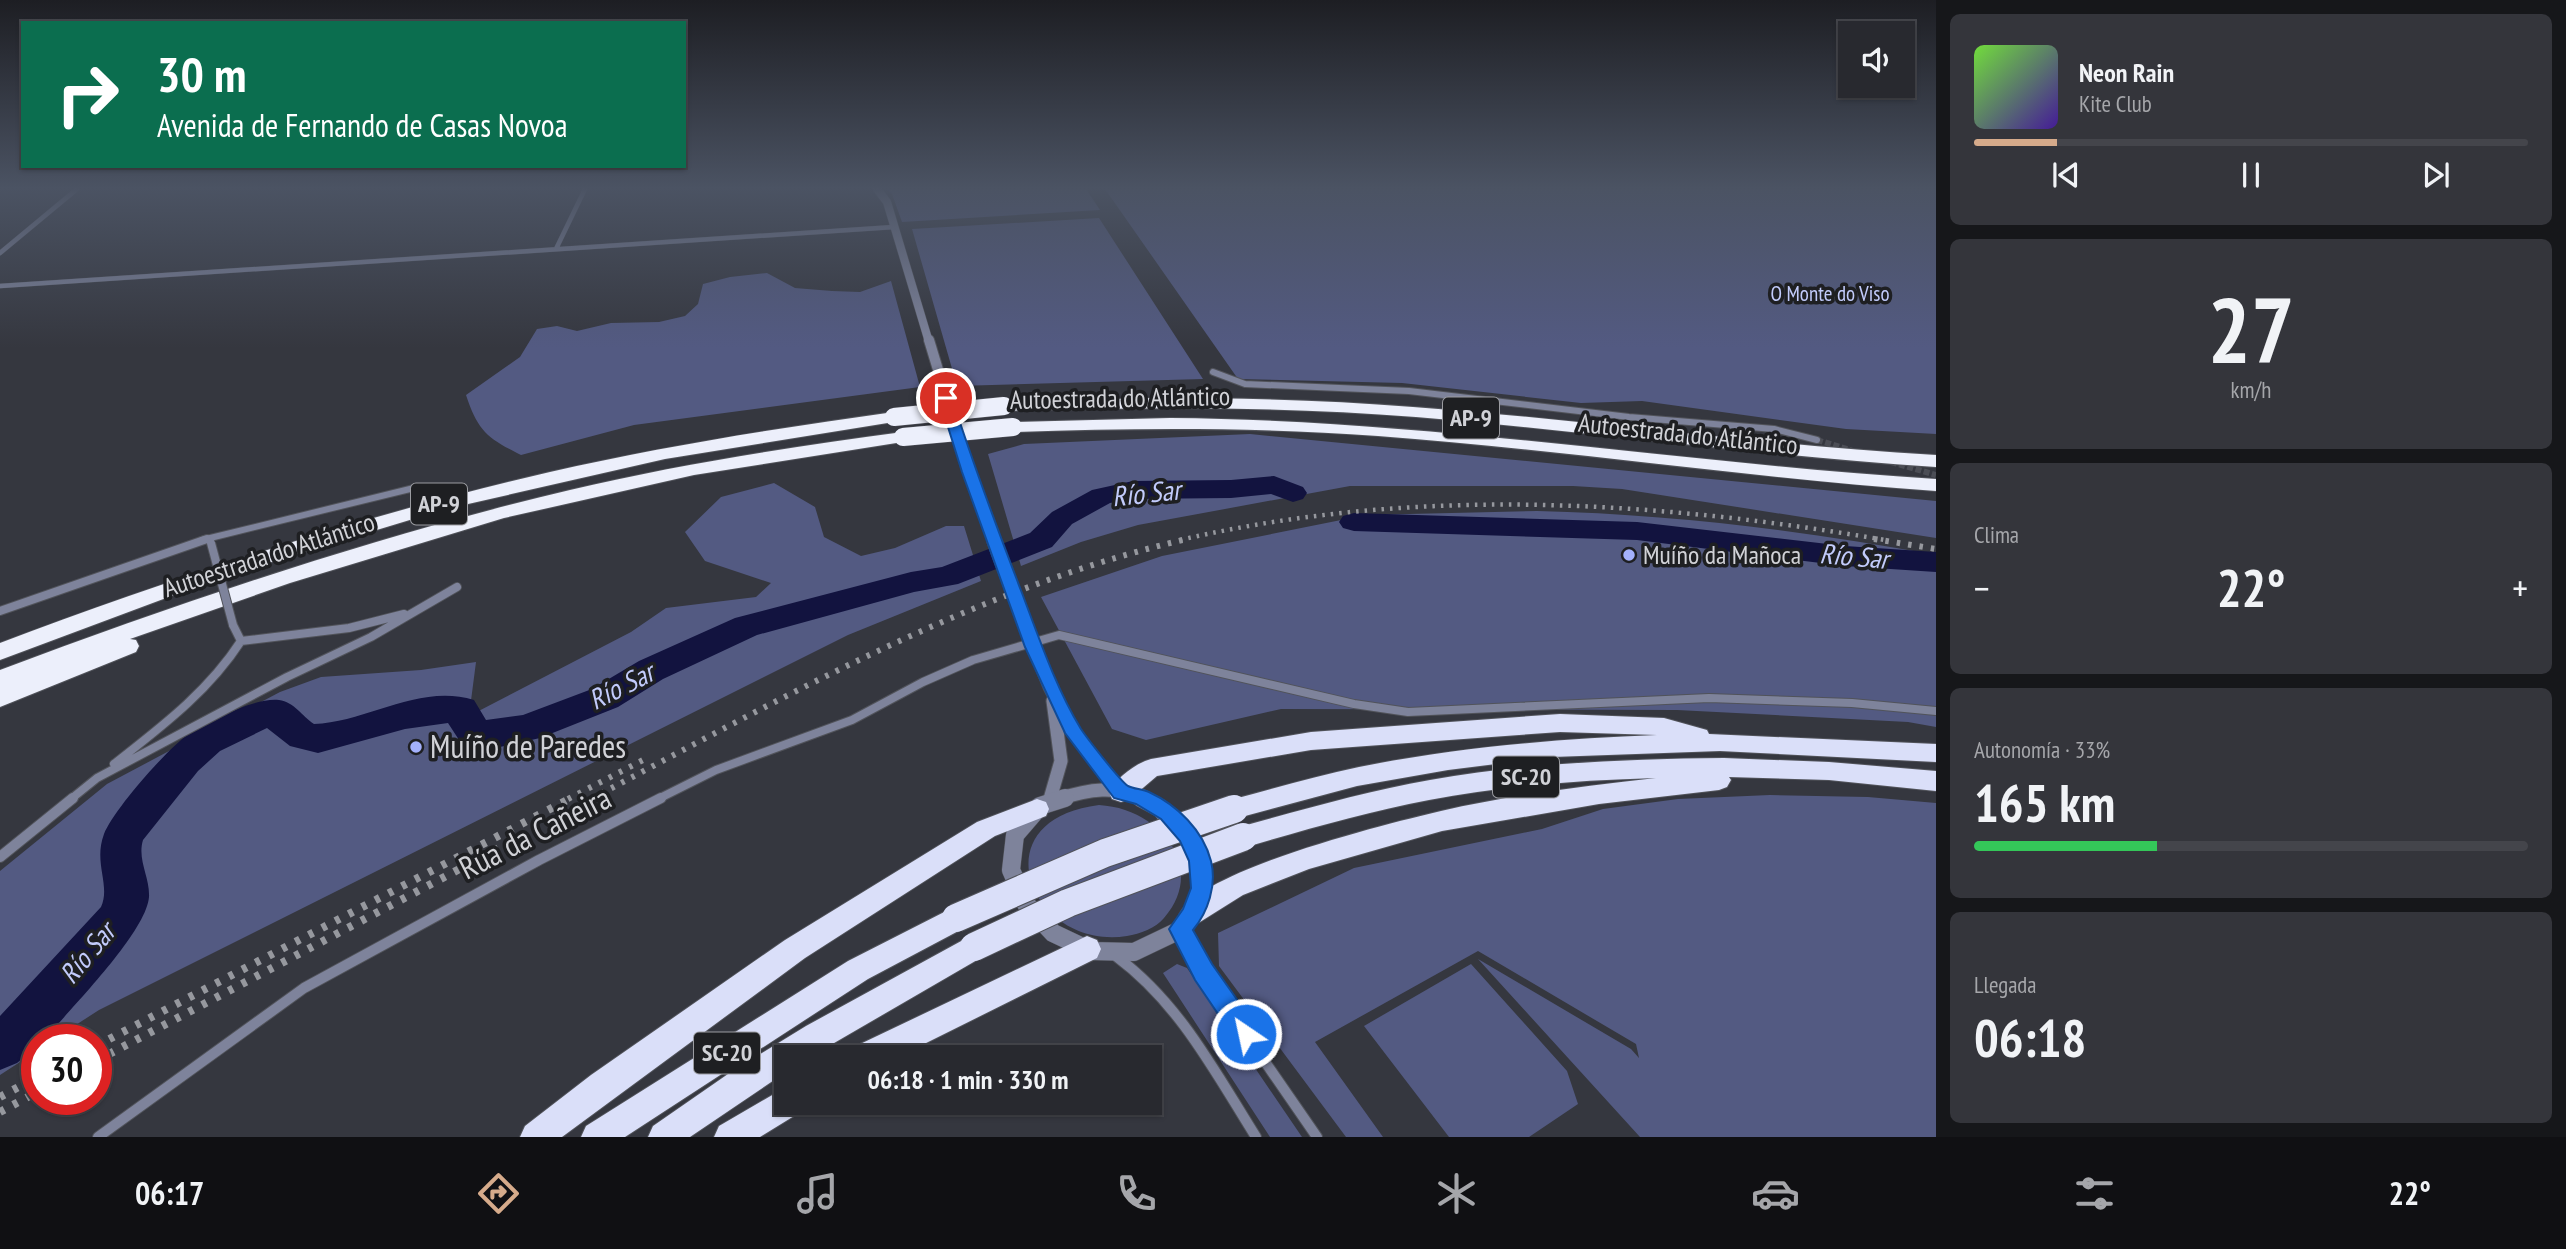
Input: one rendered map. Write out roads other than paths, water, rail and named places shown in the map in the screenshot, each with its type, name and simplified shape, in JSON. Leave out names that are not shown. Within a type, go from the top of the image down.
[{"type":"highway","name":"Autoestrada do Atlántico","points":[[0,652],[77,621],[307,542],[453,500],[642,456],[783,431],[894,416],[1004,406],[1125,402],[1308,405],[1416,412],[1817,454],[1936,461]]},
{"type":"highway","name":"Autoestrada do Atlántico","points":[[0,679],[80,648],[322,565],[480,519],[606,488],[782,454],[903,438],[1013,427],[1236,423],[1427,434],[1725,468],[1936,485]]},
{"type":"highway","points":[[0,698],[208,613],[291,584],[322,565]]},
{"type":"highway","points":[[1121,792],[1151,768],[1311,741],[1560,723],[1664,727],[1720,742]]},
{"type":"highway","name":"SC-20","points":[[597,1137],[858,970],[956,918],[1105,853],[1234,809],[1357,777],[1448,761],[1552,748],[1720,742],[1936,753]]},
{"type":"highway","name":"SC-20","points":[[664,1137],[693,1115],[854,1013],[974,947],[1068,903],[1243,836],[1344,809],[1425,792],[1550,774],[1646,768],[1815,770],[1936,781]]},
{"type":"highway","points":[[1187,922],[1234,887],[1306,859],[1442,821],[1600,794],[1815,770]]},
{"type":"highway","points":[[536,1137],[602,1086],[795,949],[986,829],[1043,804]]},
{"type":"highway","points":[[890,1045],[953,1013],[1099,951]]},
{"type":"highway","points":[[730,1137],[774,1110]]},
{"type":"street","points":[[556,249],[559,242]]},
{"type":"street","points":[[0,286],[663,242]]},
{"type":"street","points":[[899,242],[969,472],[1029,636],[1050,687],[1084,748],[1121,792]]},
{"type":"street","points":[[1213,372],[1245,384],[1409,391],[1629,417],[1774,429],[1817,440]]},
{"type":"street","points":[[0,611],[210,540],[414,488]]},
{"type":"street","points":[[210,540],[233,625],[240,641]]},
{"type":"street","points":[[97,778],[287,677],[371,637],[457,587]]},
{"type":"street","points":[[240,641],[349,628],[415,612]]},
{"type":"street","name":"Rúa da Cañeira","points":[[98,1137],[304,988],[527,866],[716,770],[852,720],[923,682],[1029,636],[1059,635],[1354,704],[1408,712],[1697,698],[1852,703],[1936,711]]},
{"type":"street","points":[[0,857],[201,692],[227,664],[240,641]]},
{"type":"street","points":[[1050,687],[1063,755],[1061,774],[1043,804],[1021,826],[1012,848],[1011,872],[1019,897],[1035,920],[1058,937],[1099,951],[1133,967],[1158,990],[1256,1137]]},
{"type":"street","points":[[1043,804],[1069,792],[1090,789],[1121,792],[1142,798],[1168,813],[1188,835],[1200,861],[1202,888],[1187,922],[1161,943],[1137,951],[1099,951]]},
{"type":"street","points":[[1187,922],[1203,972],[1317,1137]]},
{"type":"waterway","name":"Río Sar","points":[[0,1046],[22,1029],[117,921],[127,898],[119,850],[125,832],[184,760],[207,741],[262,715],[279,714],[296,731],[313,739],[420,712],[448,709],[461,710],[474,733],[491,735],[527,728],[605,698],[651,670],[747,626],[911,582],[947,577],[1041,540],[1062,518],[1102,496],[1133,490],[1231,489],[1274,485],[1293,493]]},
{"type":"waterway","name":"Río Sar","points":[[1354,522],[1637,531],[1845,556],[1936,562]]},
{"type":"tunnel","points":[[1817,440],[1853,451]]},
{"type":"tunnel","points":[[1891,462],[1936,475]]},
{"type":"railway","points":[[1180,540],[1268,523],[1355,512],[1443,506],[1532,505],[1620,508],[1708,516],[1885,540]]},
{"type":"railway","points":[[591,799],[808,685],[956,616],[1031,586],[1108,560],[1187,539]]},
{"type":"railway","points":[[1874,539],[1936,549]]},
{"type":"railway","points":[[568,799],[645,759]]},
{"type":"railway","points":[[112,1038],[571,798]]},
{"type":"railway","points":[[112,1053],[594,798]]},
{"type":"railway","points":[[0,1097],[21,1086]]},
{"type":"railway","points":[[0,1112],[21,1101]]},
{"type":"place","name":"Muíño da Mañoca","points":[[1629,555]]},
{"type":"place","name":"Muíño de Paredes","points":[[416,747]]},
{"type":"park label","name":"O Monte do Viso","points":[[1830,294]]}]
